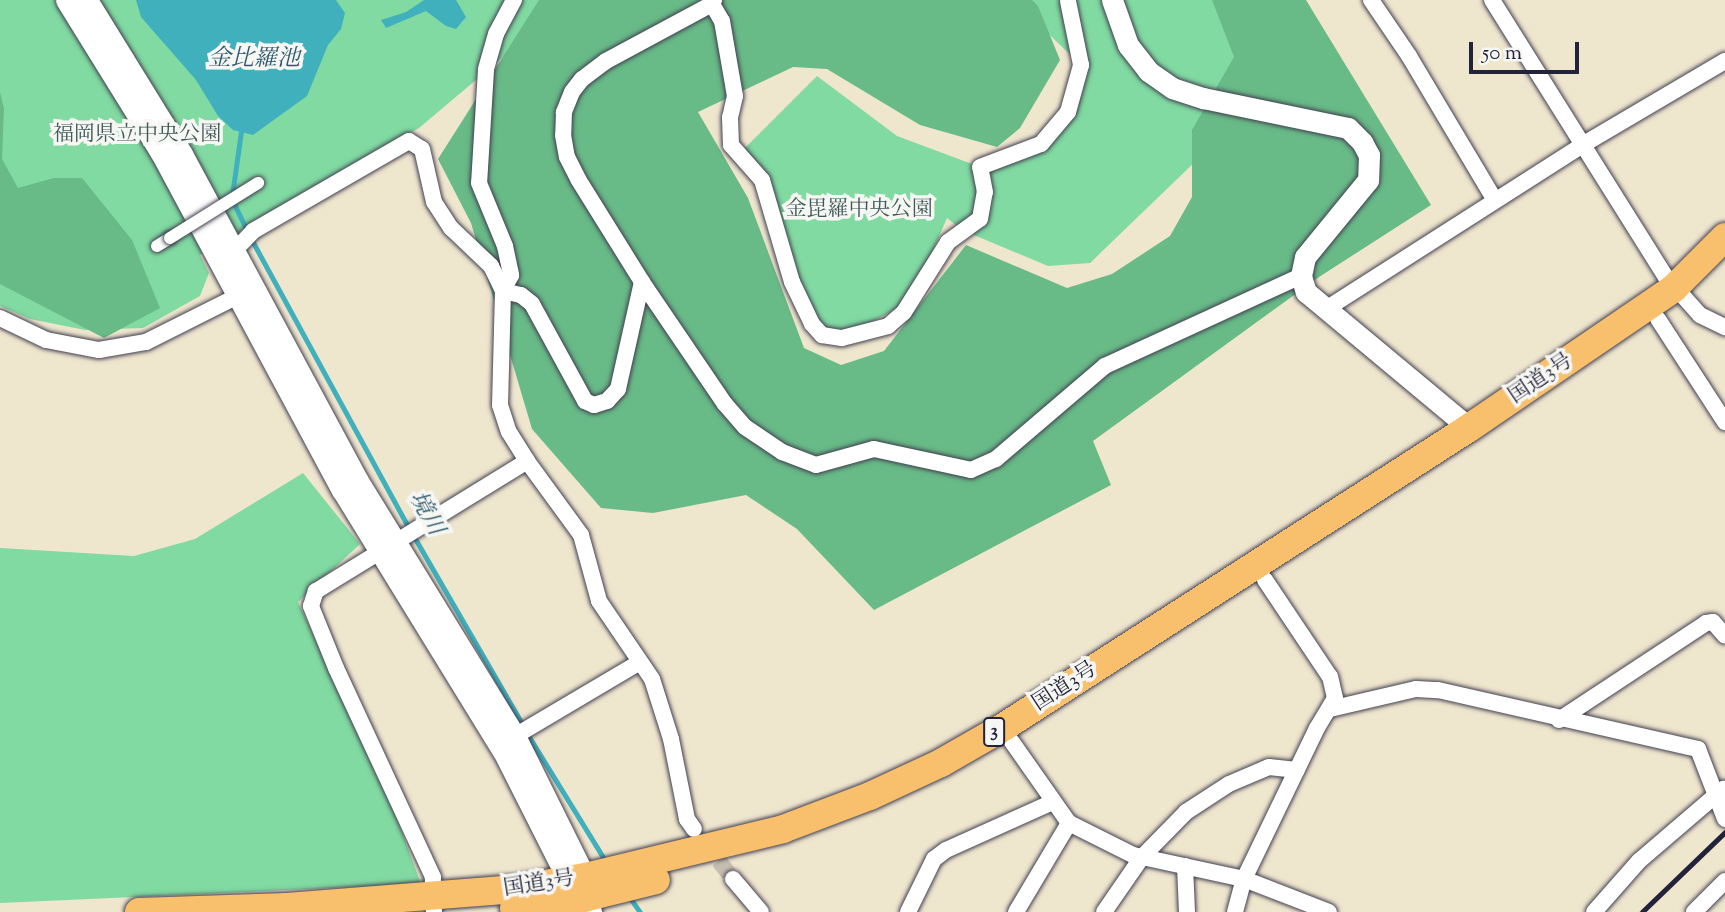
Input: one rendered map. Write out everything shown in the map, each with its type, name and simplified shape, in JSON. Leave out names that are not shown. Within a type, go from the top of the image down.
[{"type":"highway","name":"国道3号","points":[[474,912],[746,857],[811,835],[937,782],[1012,742],[1476,443],[1658,318],[1725,237]]},
{"type":"highway","name":"国道3号","points":[[139,912],[434,904],[516,889],[582,892],[783,829],[870,796],[942,763],[1002,728],[1679,293],[1725,259]]},
{"type":"street","points":[[66,0],[130,100],[358,481],[386,546],[582,892]]},
{"type":"street","points":[[87,0],[146,92],[234,251],[245,292]]},
{"type":"street","points":[[514,0],[496,34],[486,70],[479,183],[505,246],[511,275],[503,291],[500,405],[509,432],[527,461],[581,535],[599,600],[652,679],[671,739],[687,819],[694,829]]},
{"type":"street","points":[[1112,0],[1128,45],[1148,71],[1172,88],[1203,98],[1348,128],[1362,142],[1369,155],[1368,180],[1305,257],[1301,275],[1307,292],[1469,428]]},
{"type":"street","points":[[1371,0],[1409,56],[1495,200]]},
{"type":"street","points":[[1492,0],[1679,293],[1700,314],[1725,327]]},
{"type":"street","points":[[1068,1],[1081,65],[1068,112],[1041,144],[980,167],[985,192],[980,219],[948,242],[904,312],[888,326],[842,338],[822,335],[812,324],[792,282],[762,180],[731,145],[730,117],[735,96],[722,21],[713,2],[606,61],[582,79],[572,92],[564,112],[567,157],[642,282],[725,404],[745,427],[782,452],[816,465],[874,449],[971,470],[996,459],[1105,366],[1301,275]]},
{"type":"street","points":[[1326,309],[1584,144],[1725,61]]},
{"type":"street","points":[[234,251],[253,231],[410,141],[422,149],[434,202],[451,228],[491,266],[503,291]]},
{"type":"street","points":[[157,246],[258,183]]},
{"type":"street","points":[[503,291],[521,295],[532,304],[585,401],[594,405],[607,401],[618,389],[642,282]]},
{"type":"street","points":[[0,318],[46,340],[99,350],[146,342],[245,292]]},
{"type":"street","points":[[1658,318],[1725,422]]},
{"type":"street","points":[[434,904],[433,877],[336,668],[311,606],[316,590],[527,461]]},
{"type":"street","points":[[386,546],[515,736],[582,892]]},
{"type":"street","points":[[1235,912],[1244,879],[1335,698],[1330,677],[1265,580]]},
{"type":"street","points":[[1559,720],[1706,623],[1713,622],[1725,636]]},
{"type":"street","points":[[515,736],[640,662]]},
{"type":"street","points":[[1330,709],[1416,689],[1438,691],[1698,749],[1721,802],[1639,861],[1594,912]]},
{"type":"street","points":[[1012,742],[1069,823],[1142,857],[1244,879],[1301,906],[1329,912]]},
{"type":"street","points":[[1104,912],[1142,857],[1185,812],[1229,784],[1269,766],[1297,770]]},
{"type":"street","points":[[908,912],[934,859],[946,850],[1053,802]]},
{"type":"street","points":[[1016,912],[1069,823]]},
{"type":"street","points":[[1185,866],[1187,912]]},
{"type":"street","points":[[733,879],[761,912]]},
{"type":"street","points":[[1694,912],[1725,881]]},
{"type":"green space","name":"福岡県立中央公園","points":[[0,0],[571,0],[419,128],[200,255],[209,273],[200,296],[143,328],[85,330],[30,319],[0,306]]},
{"type":"green space","points":[[539,0],[1032,0],[1038,6],[1060,60],[1020,128],[997,147],[920,125],[827,69],[793,67],[698,112],[748,198],[804,348],[841,365],[884,351],[966,245],[1067,288],[1112,274],[1170,236],[1192,197],[1192,130],[1234,57],[1212,0],[1306,0],[1431,205],[1319,277],[1093,441],[1111,485],[874,610],[797,529],[746,495],[653,513],[601,508],[532,429],[471,223],[438,159]]},
{"type":"green space","name":"金毘羅中央公園","points":[[1013,0],[1237,0],[1257,86],[1198,159],[1090,263],[1048,266],[962,230],[947,218],[911,301],[842,338],[812,324],[762,180],[738,155],[817,76],[897,136],[980,167],[1041,144],[1068,112],[1081,65]]},
{"type":"green space","points":[[0,92],[4,109],[2,159],[18,188],[54,178],[82,178],[132,240],[160,308],[104,338],[0,284]]},
{"type":"green space","points":[[303,473],[360,544],[298,602],[392,805],[421,884],[0,903],[0,548],[134,556],[195,539]]},
{"type":"water","name":"金比羅池","points":[[136,0],[336,0],[345,13],[341,29],[328,45],[307,96],[253,135],[233,130],[218,116],[196,80],[141,17]]},
{"type":"water","points":[[424,0],[456,0],[466,17],[456,29],[446,26],[426,11],[386,28],[381,20],[406,12]]},
{"type":"waterway","name":"境川","points":[[242,128],[232,199],[247,230]]},
{"type":"waterway","name":"境川","points":[[251,238],[409,528]]},
{"type":"waterway","name":"境川","points":[[414,536],[523,725]]},
{"type":"waterway","name":"境川","points":[[527,733],[607,863]]},
{"type":"waterway","name":"境川","points":[[629,896],[640,912]]},
{"type":"tunnel","points":[[704,842],[733,879]]},
{"type":"railway","points":[[1642,912],[1725,832]]}]
